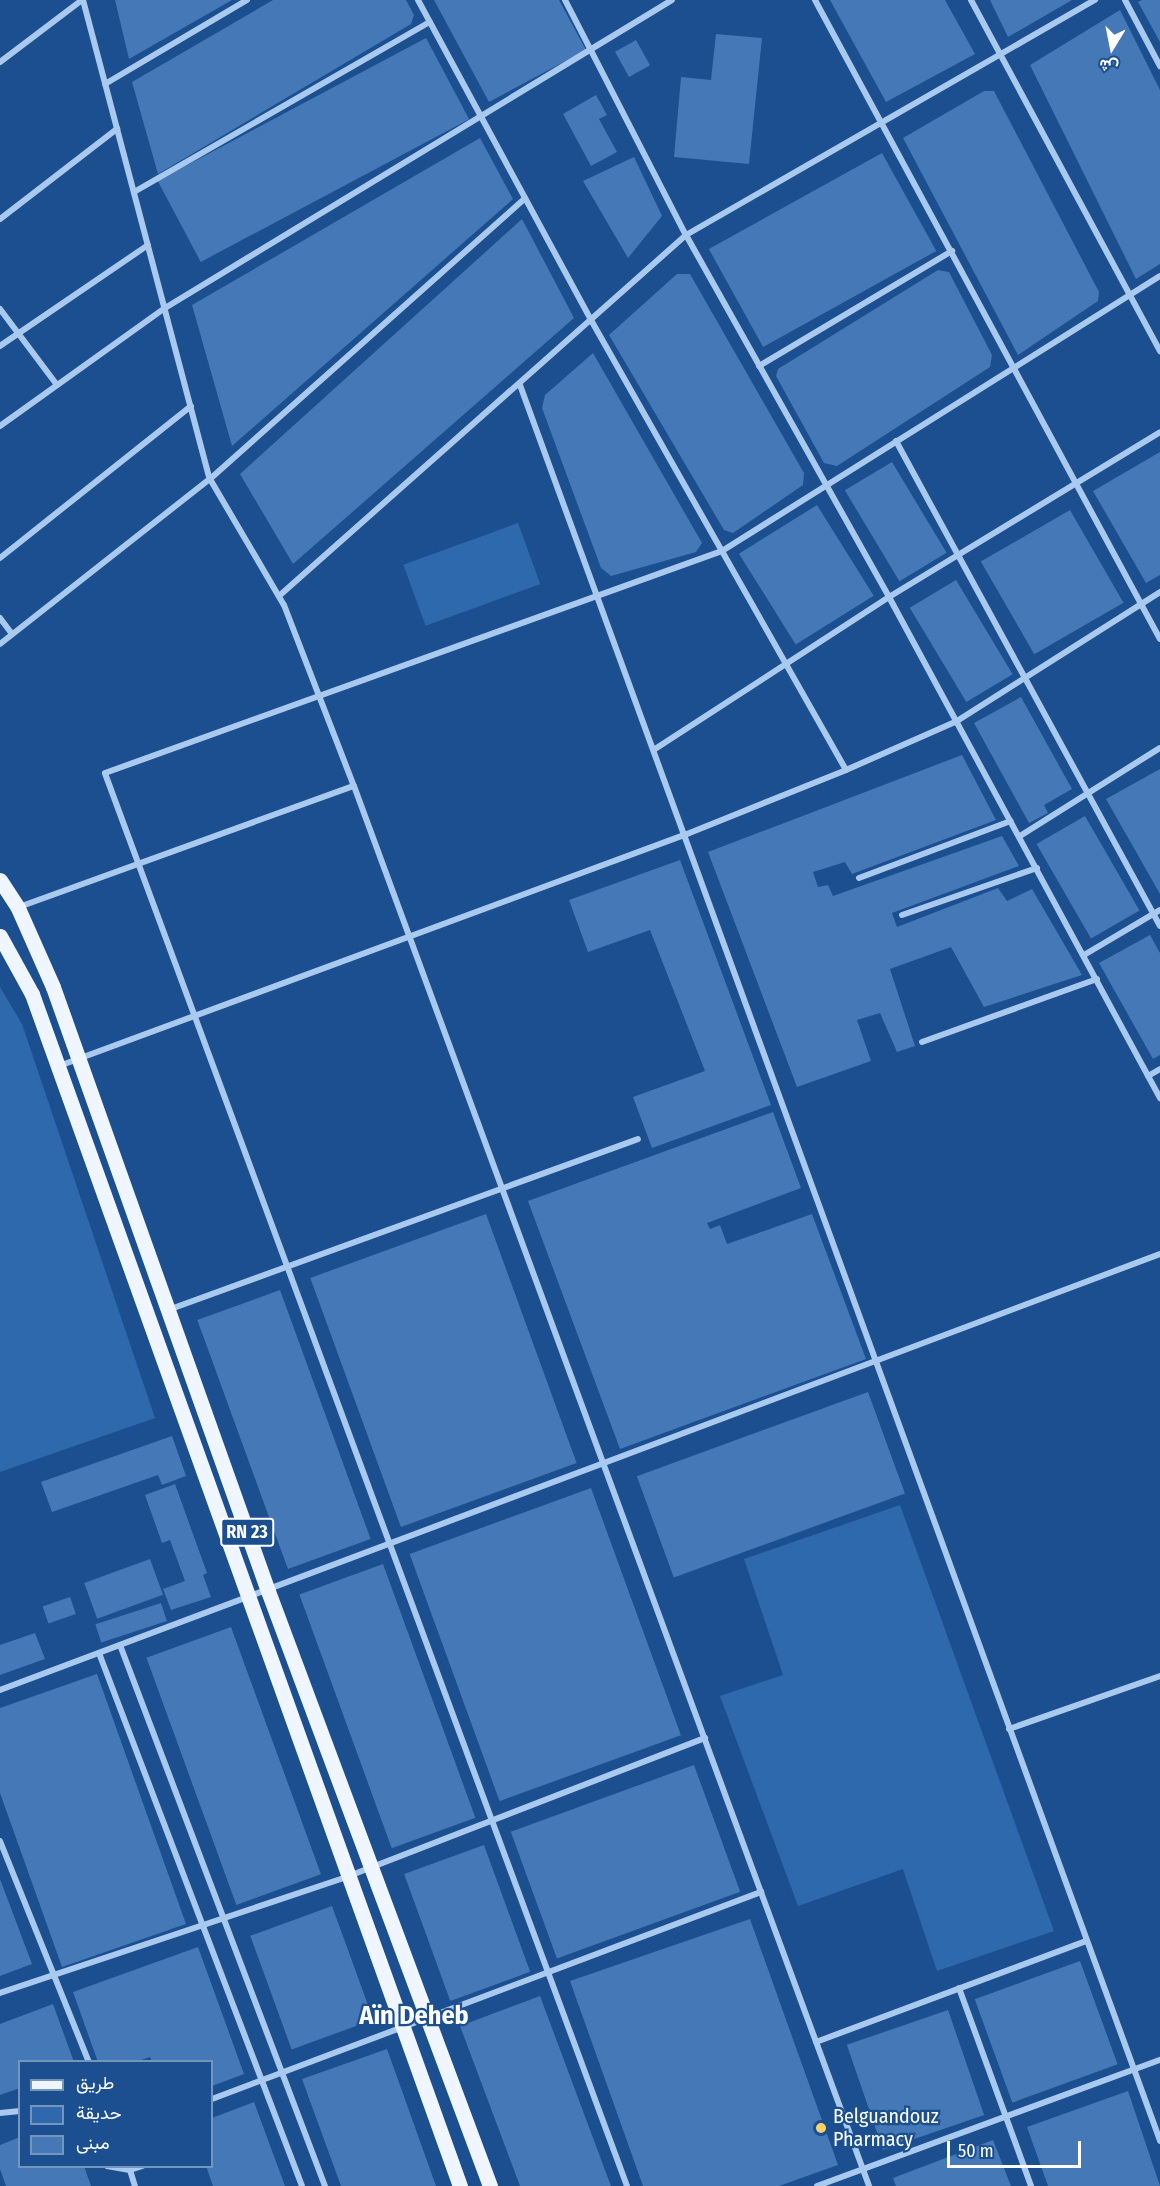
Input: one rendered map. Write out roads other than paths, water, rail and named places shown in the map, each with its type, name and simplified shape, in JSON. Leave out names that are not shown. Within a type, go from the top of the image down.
[{"type":"main road","name":"RN 23","points":[[0,880],[18,908],[53,987],[268,1591],[373,1865],[490,2186]]},
{"type":"main road","name":"RN 23","points":[[0,936],[32,994],[247,1599],[460,2186]]},
{"type":"street","points":[[0,62],[83,0],[210,479],[279,596],[354,786],[411,934],[868,2186]]},
{"type":"street","points":[[105,84],[247,0]]},
{"type":"street","points":[[418,0],[591,320],[846,770]]},
{"type":"street","points":[[565,0],[686,235],[889,597],[1160,1098]]},
{"type":"street","points":[[0,426],[165,308],[672,0]]},
{"type":"street","points":[[815,0],[1160,639]]},
{"type":"street","points":[[971,0],[1160,351]]},
{"type":"street","points":[[279,596],[686,235],[1095,0]]},
{"type":"street","points":[[1125,0],[1160,66]]},
{"type":"street","points":[[134,192],[430,22]]},
{"type":"street","points":[[0,219],[117,129]]},
{"type":"street","points":[[0,644],[210,479],[525,198]]},
{"type":"street","points":[[0,346],[148,245]]},
{"type":"street","points":[[759,366],[952,251]]},
{"type":"street","points":[[627,2186],[192,1017],[105,773],[598,593],[722,552],[1160,276]]},
{"type":"street","points":[[0,309],[57,385]]},
{"type":"street","points":[[520,384],[687,834],[1132,2070],[1160,2141]]},
{"type":"street","points":[[0,558],[191,406]]},
{"type":"street","points":[[656,749],[889,597],[1160,432]]},
{"type":"street","points":[[896,441],[1024,676],[1157,912],[1160,926]]},
{"type":"street","points":[[58,1067],[411,934],[687,834],[846,770],[957,721],[1024,676],[1160,592]]},
{"type":"street","points":[[0,618],[12,634]]},
{"type":"street","points":[[1020,836],[1160,748]]},
{"type":"street","points":[[18,908],[354,786]]},
{"type":"street","points":[[859,878],[1011,821]]},
{"type":"street","points":[[902,915],[1037,868]]},
{"type":"street","points":[[1084,955],[1157,912]]},
{"type":"street","points":[[922,1042],[1097,979]]},
{"type":"street","points":[[1148,1077],[1160,1069]]},
{"type":"street","points":[[167,1310],[503,1186],[638,1139]]},
{"type":"street","points":[[0,1690],[1160,1254]]},
{"type":"street","points":[[120,1645],[325,2186]]},
{"type":"street","points":[[99,1653],[302,2186]]},
{"type":"street","points":[[1009,1729],[1160,1676]]},
{"type":"street","points":[[0,1993],[348,1876],[705,1738]]},
{"type":"street","points":[[0,1841],[52,1976],[89,2060]]},
{"type":"street","points":[[213,2099],[761,1892]]},
{"type":"street","points":[[816,2042],[1086,1941]]},
{"type":"street","points":[[959,1988],[1031,2186]]},
{"type":"street","points":[[817,2186],[1160,2060]]},
{"type":"street","points":[[0,2113],[18,2111]]},
{"type":"street","points":[[118,2168],[130,2170],[136,2168]]},
{"type":"street","points":[[130,2170],[135,2186]]},
{"type":"place","name":"Belguandouz Pharmacy","points":[[821,2128]]},
{"type":"district","name":"Aïn Deheb","points":[[414,2016]]}]
